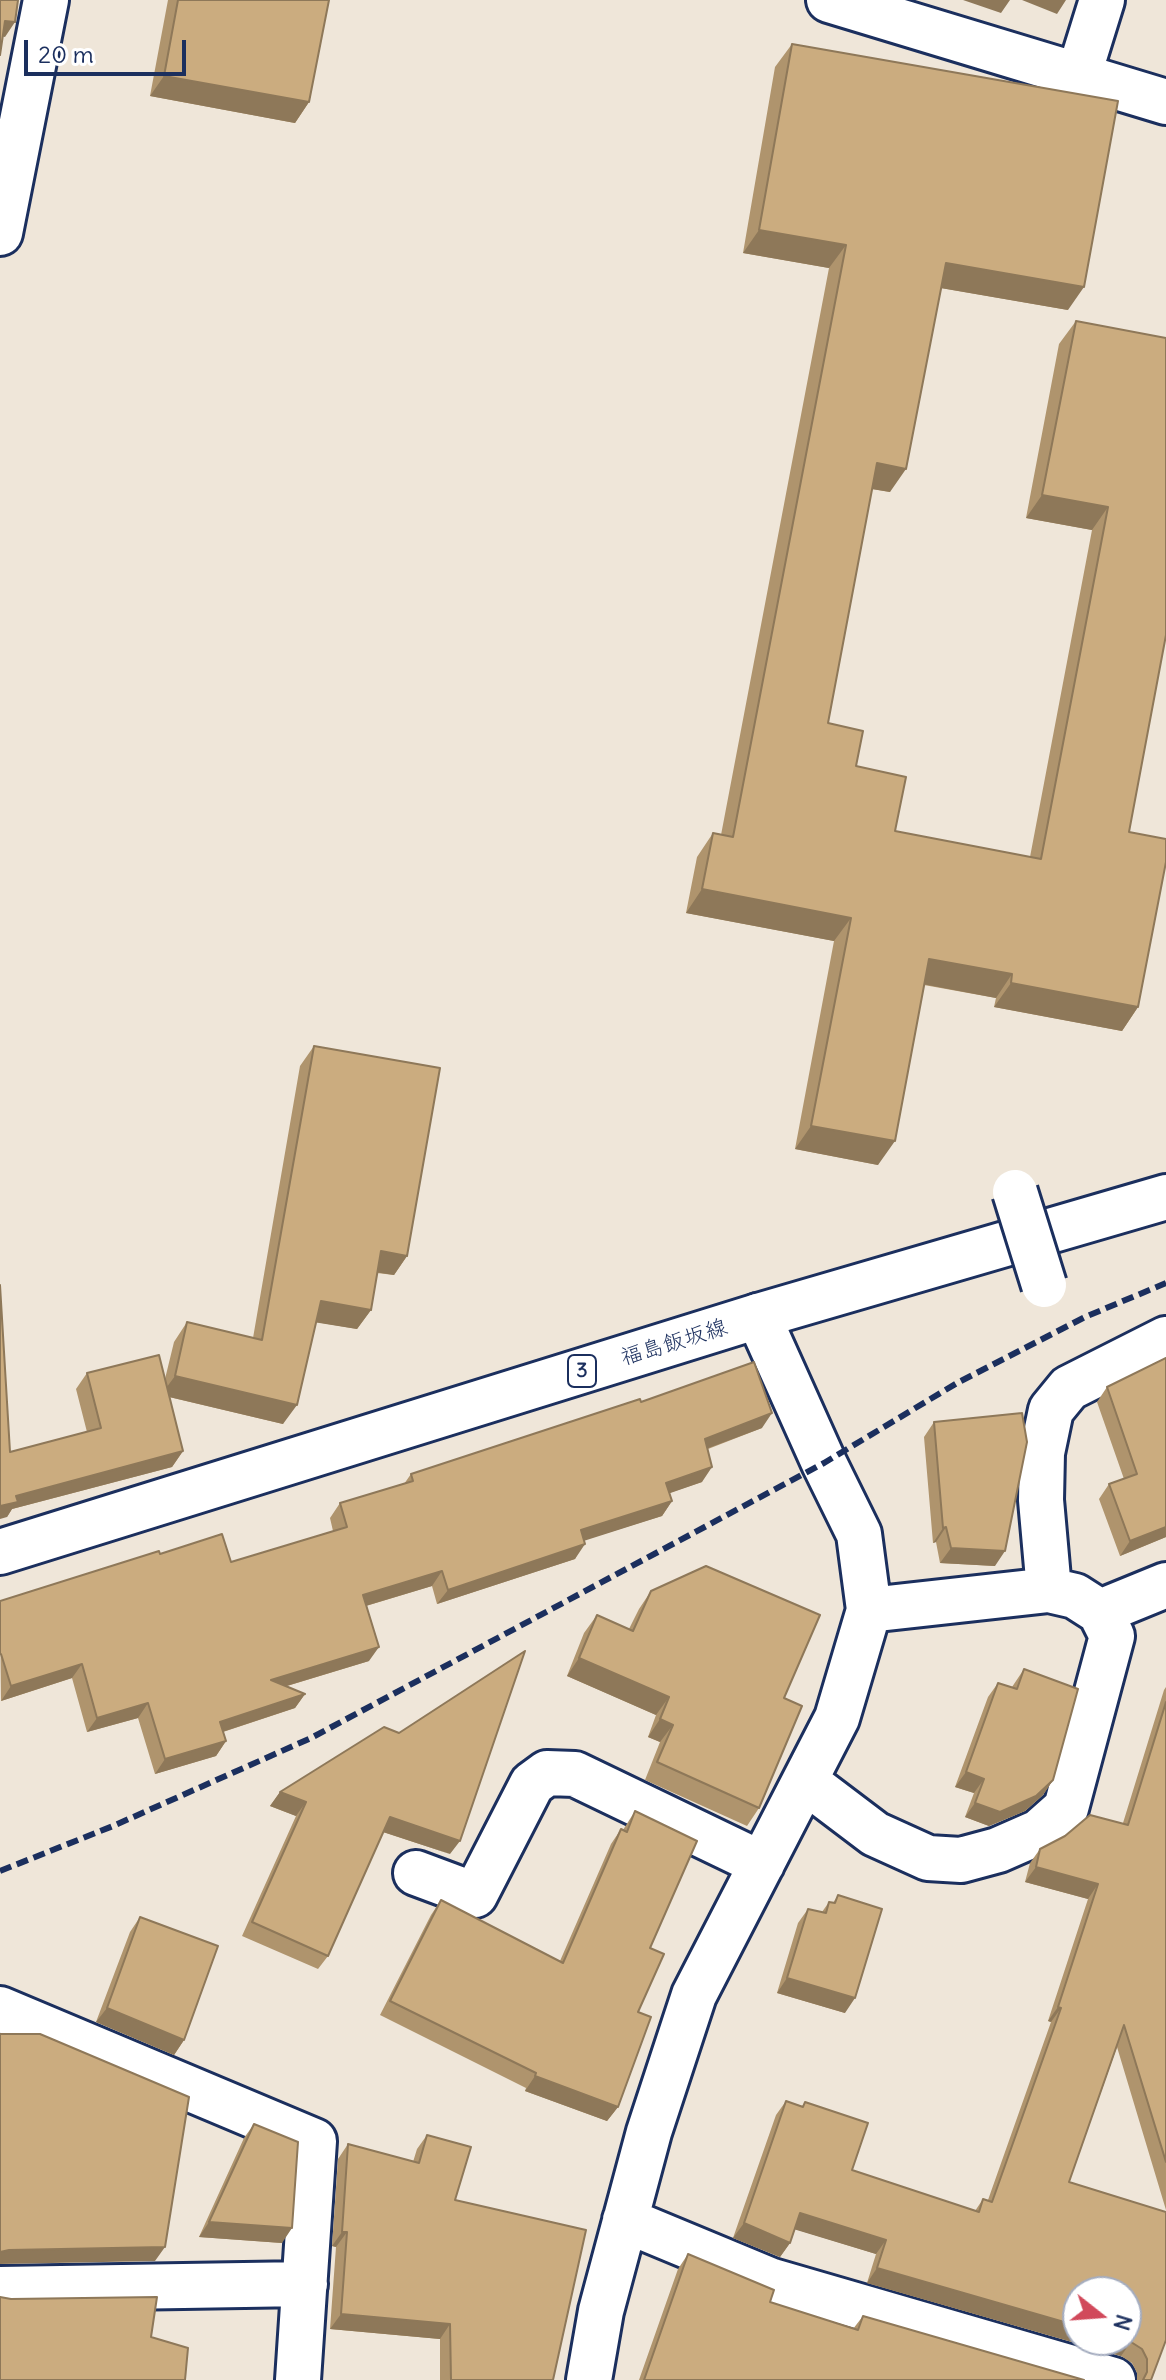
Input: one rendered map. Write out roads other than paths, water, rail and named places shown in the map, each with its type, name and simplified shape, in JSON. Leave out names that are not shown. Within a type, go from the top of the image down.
[{"type":"street","points":[[0,233],[46,0]]},
{"type":"street","points":[[829,0],[1166,102]]},
{"type":"street","points":[[1079,74],[1102,0]]},
{"type":"street","points":[[1015,1192],[1044,1285]]},
{"type":"street","name":"福島飯坂線","points":[[0,1552],[758,1316],[1166,1197]]},
{"type":"street","points":[[589,2380],[601,2311],[649,2132],[694,1995],[837,1718],[869,1610],[859,1534],[758,1316]]},
{"type":"street","points":[[1049,1590],[1041,1500],[1042,1453],[1051,1410],[1069,1388],[1166,1339]]},
{"type":"street","points":[[1100,1612],[1166,1585]]},
{"type":"street","points":[[805,1781],[875,1834],[928,1858],[961,1860],[998,1850],[1039,1832],[1066,1808],[1112,1636],[1100,1612],[1075,1596],[1049,1590],[869,1610]]},
{"type":"street","points":[[416,1873],[475,1895],[532,1784],[547,1773],[575,1774],[762,1864]]},
{"type":"street","points":[[0,2009],[314,2141],[298,2380]]},
{"type":"street","points":[[625,2220],[772,2281],[1113,2380]]},
{"type":"street","points":[[0,2289],[305,2284]]},
{"type":"railway","points":[[0,1871],[113,1826],[311,1738],[824,1463],[957,1383],[1085,1317],[1166,1283]]}]
